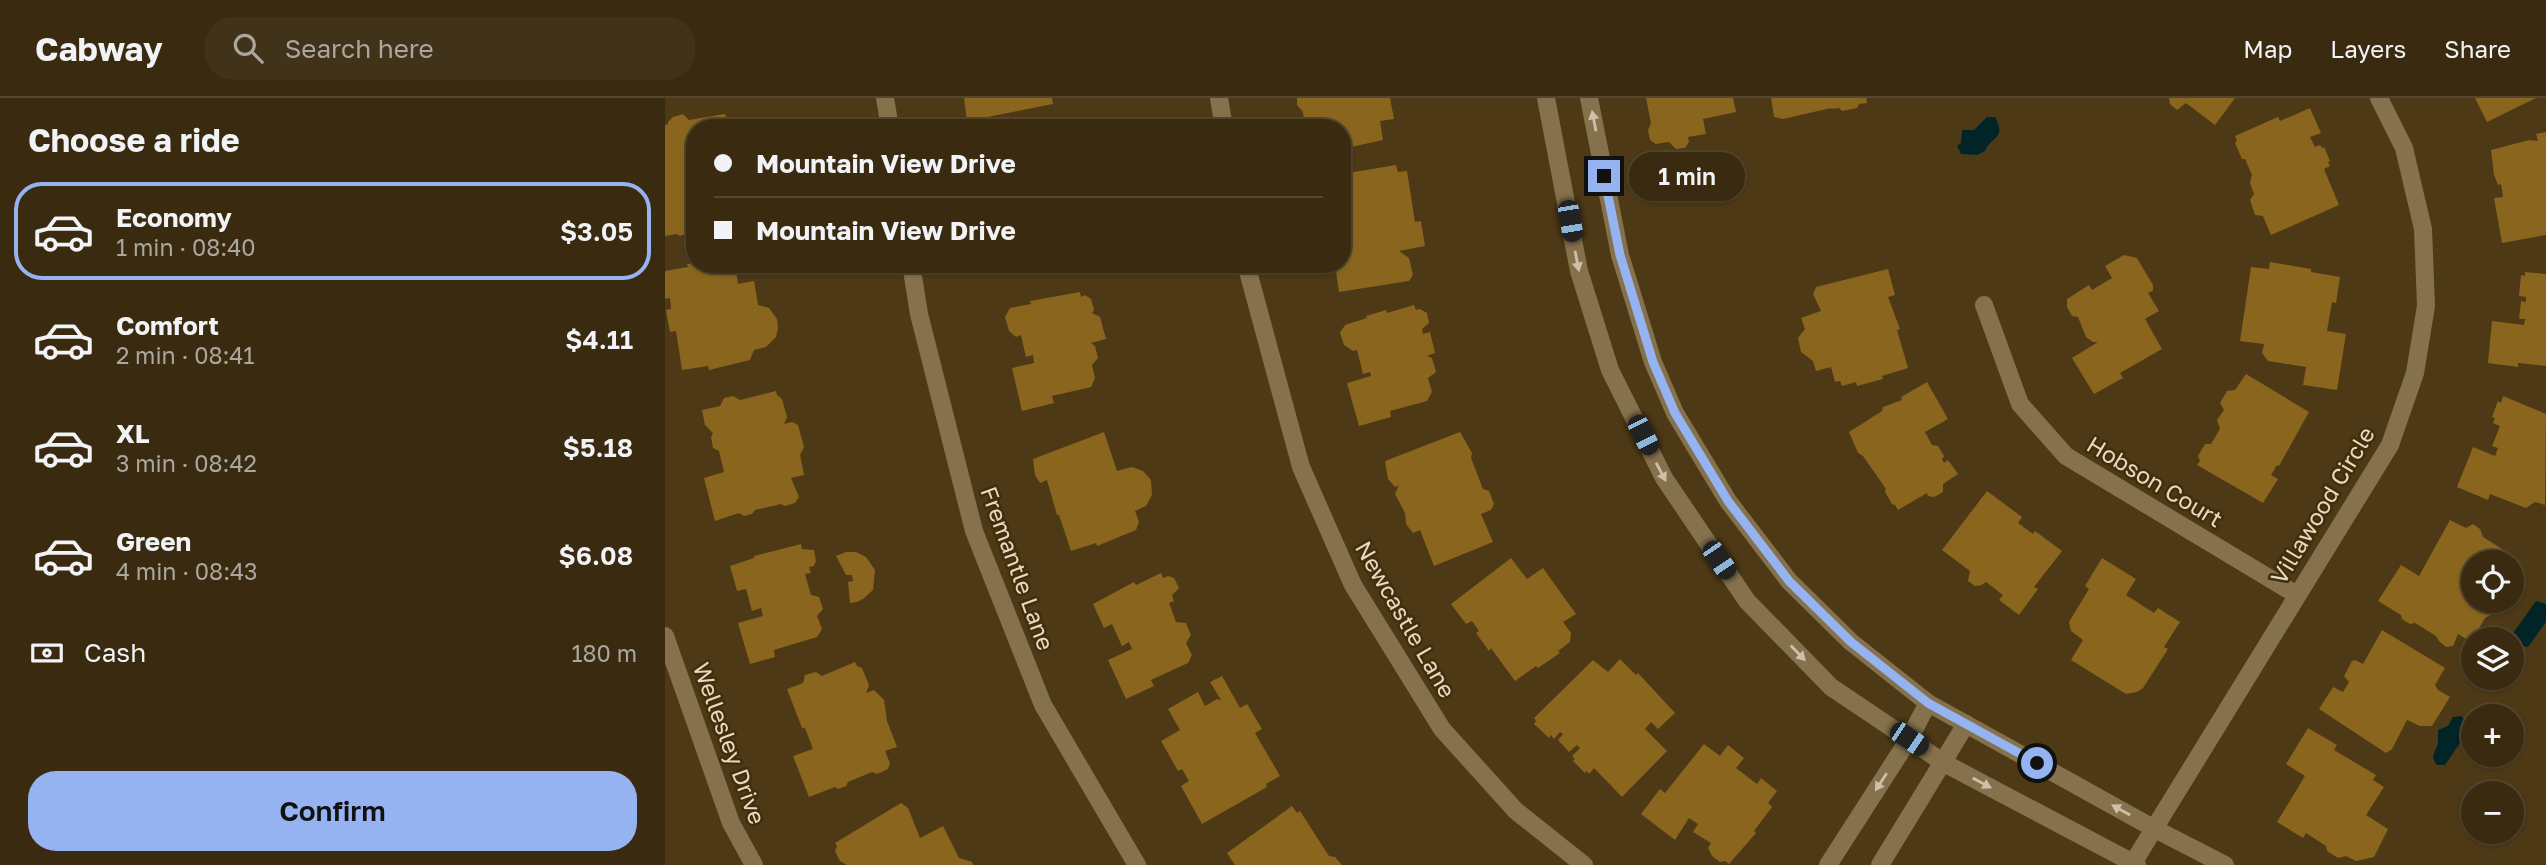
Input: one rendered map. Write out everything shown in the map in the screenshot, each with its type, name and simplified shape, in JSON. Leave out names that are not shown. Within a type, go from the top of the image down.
[{"type":"street","points":[[885,98],[888,119]]},
{"type":"street","points":[[1219,98],[1222,119]]},
{"type":"street","points":[[1546,98],[1583,283],[1610,370],[1664,478],[1747,601],[1831,687],[1944,763],[2135,864]]},
{"type":"street","points":[[1589,98],[1620,255],[1653,362],[1675,413],[1728,501],[1789,581],[1851,642],[1928,703],[2225,865]]},
{"type":"street","name":"Villawood Circle","points":[[2135,864],[2391,445],[2415,373],[2426,306],[2423,229],[2404,148],[2379,98]]},
{"type":"street","name":"Fremantle Lane","points":[[912,273],[919,314],[974,531],[1043,705],[1137,865]]},
{"type":"street","name":"Newcastle Lane","points":[[1248,273],[1300,467],[1353,585],[1443,729],[1516,811],[1584,865]]},
{"type":"street","name":"Hobson Court","points":[[1984,305],[2020,404],[2066,456],[2297,595]]},
{"type":"street","name":"Wellesley Drive","points":[[665,636],[731,823],[754,865]]},
{"type":"street","points":[[1828,865],[1909,739],[1928,703]]},
{"type":"street","points":[[1880,865],[1966,724]]},
{"type":"water","points":[[1987,117],[1995,117],[1999,129],[1997,137],[1985,151],[1977,155],[1961,154],[1957,146],[1961,143],[1962,130],[1974,130]]},
{"type":"water","points":[[2536,601],[2546,604],[2546,622],[2528,647],[2524,646],[2524,627],[2517,627]]},
{"type":"water","points":[[2461,716],[2461,741],[2445,765],[2437,765],[2433,756],[2438,744],[2438,730],[2448,726],[2453,717]]},
{"type":"building","points":[[964,98],[1052,98],[1053,104],[967,119]]},
{"type":"building","points":[[1297,98],[1390,98],[1394,119],[1380,121],[1383,140],[1351,147],[1351,119],[1304,119],[1303,112],[1297,105]]},
{"type":"building","points":[[1646,98],[1733,98],[1736,112],[1703,119],[1706,134],[1688,137],[1689,142],[1685,148],[1676,149],[1669,142],[1656,144],[1650,140],[1648,130],[1651,123]]},
{"type":"building","points":[[1771,98],[1866,98],[1867,103],[1842,111],[1839,108],[1831,108],[1783,119],[1774,117]]},
{"type":"building","points":[[2169,98],[2235,98],[2215,125],[2186,103],[2177,110],[2170,104]]},
{"type":"building","points":[[2475,98],[2536,98],[2487,122]]},
{"type":"building","points":[[2310,108],[2321,133],[2310,137],[2315,147],[2324,147],[2330,161],[2330,166],[2324,169],[2339,205],[2271,235],[2263,216],[2255,215],[2250,200],[2254,194],[2250,183],[2252,175],[2235,143],[2235,136],[2278,117],[2280,121]]},
{"type":"building","points":[[683,114],[688,119],[686,234],[665,236],[665,125],[673,117]]},
{"type":"building","points":[[725,114],[727,119],[695,119]]},
{"type":"building","points":[[2546,132],[2546,235],[2502,243],[2494,198],[2503,197],[2501,184],[2498,185],[2494,175],[2491,150],[2529,140],[2538,141],[2536,134]]},
{"type":"building","points":[[1396,165],[1398,172],[1407,171],[1415,222],[1421,221],[1425,246],[1399,251],[1409,258],[1413,275],[1409,281],[1339,292],[1336,273],[1351,273],[1351,172]]},
{"type":"building","points":[[2124,255],[2137,258],[2153,285],[2153,291],[2148,293],[2159,311],[2145,319],[2162,349],[2120,373],[2123,378],[2094,394],[2072,358],[2098,342],[2086,337],[2078,317],[2072,316],[2067,307],[2067,299],[2089,285],[2092,290],[2112,278],[2105,266]]},
{"type":"building","points":[[2270,262],[2340,277],[2336,303],[2332,302],[2327,331],[2346,334],[2337,390],[2303,385],[2306,367],[2268,361],[2262,353],[2264,344],[2240,341],[2251,267],[2269,269]]},
{"type":"building","points":[[686,267],[686,273],[736,273],[738,284],[754,281],[758,305],[769,308],[777,319],[776,337],[766,347],[754,350],[750,360],[709,370],[708,366],[682,370],[676,331],[670,332],[666,310],[671,309],[670,298],[665,299],[665,271]]},
{"type":"building","points":[[1888,269],[1895,295],[1888,297],[1900,329],[1897,330],[1908,368],[1882,376],[1883,379],[1857,386],[1856,382],[1842,386],[1840,381],[1835,382],[1831,367],[1816,371],[1813,361],[1801,352],[1798,338],[1805,329],[1801,318],[1821,311],[1813,294],[1816,287]]},
{"type":"building","points":[[2525,272],[2546,274],[2546,366],[2518,363],[2518,367],[2488,363],[2492,321],[2524,325],[2525,319],[2519,319],[2521,301],[2526,302],[2526,297],[2519,296],[2521,275],[2525,276]]},
{"type":"building","points":[[1080,292],[1081,297],[1085,295],[1091,299],[1094,310],[1092,313],[1100,317],[1106,339],[1091,343],[1095,346],[1098,358],[1092,365],[1095,378],[1091,387],[1052,396],[1054,403],[1022,411],[1012,368],[1034,363],[1033,355],[1026,357],[1021,335],[1016,337],[1009,331],[1005,317],[1010,308],[1031,304],[1030,301]]},
{"type":"building","points":[[1414,305],[1416,310],[1427,313],[1429,323],[1422,329],[1423,334],[1430,332],[1435,353],[1427,356],[1432,358],[1436,372],[1428,378],[1432,392],[1427,401],[1390,411],[1391,417],[1359,426],[1347,383],[1371,376],[1370,372],[1363,374],[1357,350],[1353,351],[1344,345],[1340,333],[1345,325],[1367,318],[1366,316]]},
{"type":"building","points":[[2246,374],[2309,412],[2279,466],[2277,465],[2271,475],[2278,479],[2263,503],[2197,465],[2200,461],[2198,456],[2205,444],[2211,444],[2220,429],[2217,420],[2224,410],[2220,403],[2227,391],[2235,390]]},
{"type":"building","points":[[1927,382],[1948,419],[1925,432],[1932,445],[1938,446],[1944,456],[1944,463],[1948,460],[1958,474],[1943,484],[1943,492],[1934,497],[1928,496],[1927,493],[1898,510],[1863,456],[1858,453],[1849,432],[1882,411],[1883,407],[1902,400],[1901,397]]},
{"type":"building","points":[[776,391],[782,399],[787,417],[784,424],[792,422],[798,425],[804,447],[800,455],[804,475],[791,478],[799,497],[795,503],[785,506],[781,504],[755,510],[744,516],[739,513],[715,521],[704,478],[724,472],[719,451],[713,448],[713,433],[705,425],[702,410],[720,406],[724,398],[733,396],[740,400]]},
{"type":"building","points":[[2503,396],[2546,414],[2545,505],[2535,502],[2526,508],[2490,494],[2488,500],[2457,487],[2473,447],[2495,456],[2498,448],[2492,446],[2500,426],[2493,423],[2495,418],[2492,417],[2498,401],[2501,403]]},
{"type":"building","points":[[1104,432],[1117,471],[1132,467],[1143,471],[1151,480],[1152,495],[1146,506],[1135,511],[1139,522],[1136,530],[1097,546],[1096,543],[1071,551],[1047,480],[1040,483],[1035,475],[1033,459]]},
{"type":"building","points":[[1460,432],[1472,453],[1471,458],[1483,489],[1489,491],[1494,504],[1491,510],[1481,514],[1493,542],[1434,566],[1420,530],[1413,533],[1406,524],[1405,513],[1395,494],[1399,485],[1395,487],[1388,479],[1385,461]]},
{"type":"building","points":[[1987,491],[2022,517],[2018,523],[2033,534],[2035,531],[2062,551],[2034,587],[2038,589],[2019,615],[1999,600],[2003,595],[1986,582],[1975,586],[1968,581],[1970,571],[1942,550]]},
{"type":"building","points":[[2450,520],[2466,528],[2473,524],[2480,529],[2483,537],[2504,550],[2461,550],[2461,613],[2494,613],[2485,618],[2480,627],[2461,627],[2461,636],[2458,634],[2453,646],[2446,647],[2436,636],[2415,623],[2410,624],[2378,601],[2401,565],[2419,576]]},
{"type":"building","points":[[801,544],[802,549],[814,550],[816,561],[814,566],[809,567],[811,573],[805,574],[811,595],[819,597],[823,609],[817,616],[822,629],[817,637],[774,650],[775,657],[750,664],[738,623],[763,616],[761,608],[752,611],[746,589],[737,591],[730,566],[754,556]]},
{"type":"building","points":[[856,552],[866,557],[875,570],[873,590],[857,602],[850,603],[848,582],[853,581],[852,575],[846,575],[836,556]]},
{"type":"building","points":[[1511,558],[1527,579],[1543,568],[1576,614],[1563,622],[1571,633],[1570,642],[1558,651],[1560,653],[1515,681],[1491,648],[1489,651],[1476,633],[1479,631],[1472,621],[1466,624],[1451,604]]},
{"type":"building","points":[[2102,558],[2136,579],[2126,595],[2154,613],[2158,608],[2180,622],[2164,647],[2168,649],[2143,688],[2137,692],[2126,694],[2071,660],[2083,640],[2071,631],[2069,622],[2089,589],[2085,586]]},
{"type":"building","points":[[1161,573],[1163,578],[1174,578],[1179,588],[1172,595],[1174,601],[1169,603],[1176,622],[1186,623],[1191,635],[1186,643],[1192,655],[1188,663],[1151,680],[1154,686],[1126,699],[1108,660],[1132,649],[1129,642],[1122,646],[1112,624],[1104,628],[1093,604],[1134,582],[1136,585]]},
{"type":"building","points":[[2382,630],[2445,668],[2435,685],[2450,697],[2432,726],[2420,726],[2407,720],[2392,749],[2386,753],[2319,709],[2333,687],[2343,692],[2349,682],[2344,676],[2352,661],[2363,664]]},
{"type":"building","points":[[1620,659],[1636,675],[1638,673],[1675,713],[1658,729],[1651,722],[1645,729],[1667,751],[1622,797],[1594,768],[1589,774],[1587,771],[1585,773],[1573,761],[1575,759],[1572,756],[1580,748],[1577,745],[1569,752],[1558,740],[1563,734],[1560,732],[1554,739],[1551,735],[1549,738],[1534,724],[1534,718],[1593,660],[1608,672]]},
{"type":"building","points":[[855,662],[862,668],[869,685],[866,693],[874,690],[884,700],[887,721],[897,747],[885,751],[890,763],[888,769],[877,774],[872,772],[848,782],[846,786],[838,789],[835,787],[809,797],[793,756],[813,749],[787,689],[803,683],[805,675],[816,672],[822,676]]},
{"type":"building","points":[[1222,676],[1240,708],[1247,704],[1262,729],[1255,733],[1280,776],[1266,784],[1267,787],[1202,824],[1181,786],[1189,781],[1182,769],[1178,771],[1161,741],[1180,730],[1168,709],[1198,692],[1205,706],[1217,699],[1221,700],[1210,682]]},
{"type":"building","points":[[2308,728],[2337,745],[2334,750],[2376,775],[2373,780],[2384,787],[2366,815],[2388,829],[2374,857],[2356,861],[2346,856],[2338,858],[2306,833],[2303,838],[2277,822],[2305,776],[2286,764]]},
{"type":"building","points":[[1704,744],[1720,756],[1728,745],[1744,758],[1736,768],[1757,784],[1761,778],[1777,791],[1768,803],[1772,807],[1754,831],[1756,833],[1729,864],[1712,856],[1708,848],[1711,843],[1693,832],[1698,824],[1689,818],[1675,840],[1641,814],[1660,789],[1665,793]]},
{"type":"building","points":[[901,803],[908,808],[920,838],[943,826],[959,858],[972,862],[973,865],[847,865],[840,861],[835,851],[835,843]]},
{"type":"building","points":[[1292,806],[1297,813],[1300,811],[1329,856],[1335,857],[1342,865],[1235,865],[1227,853]]},
{"type":"route","points":[[1604,176],[1620,255],[1653,362],[1675,413],[1728,501],[1789,581],[1851,642],[1928,703],[2037,763]]}]
